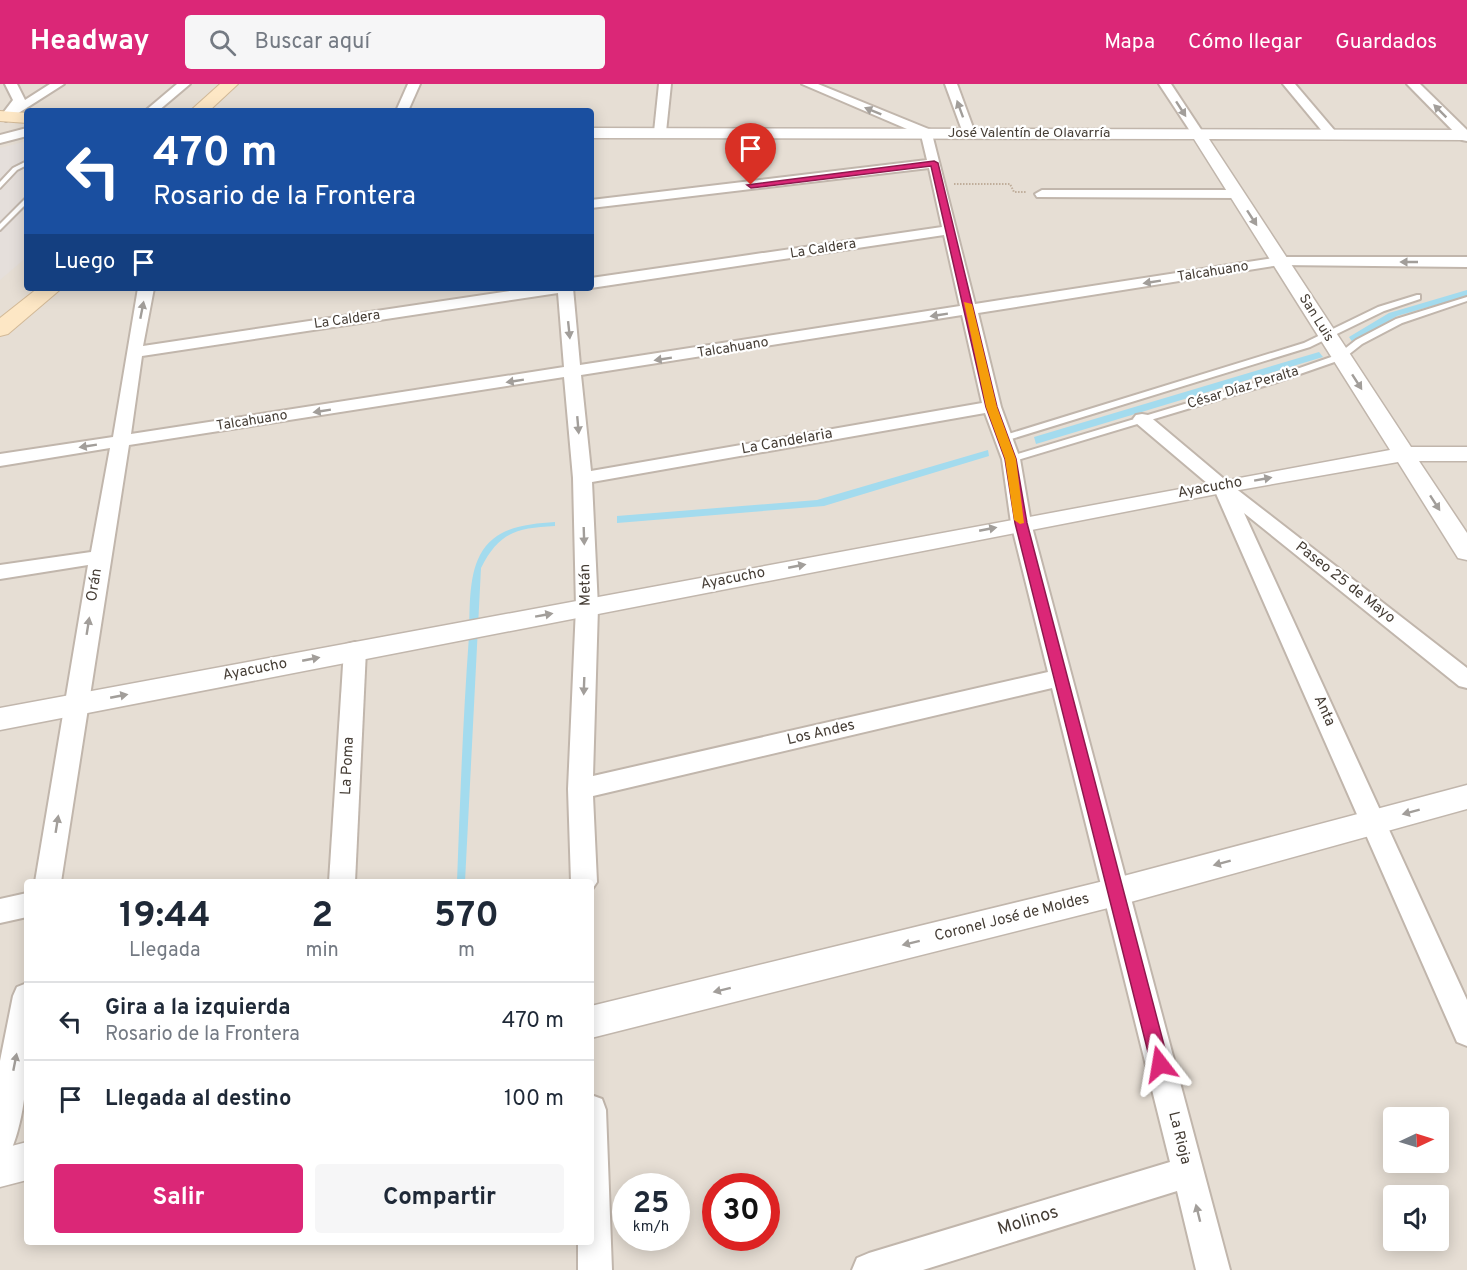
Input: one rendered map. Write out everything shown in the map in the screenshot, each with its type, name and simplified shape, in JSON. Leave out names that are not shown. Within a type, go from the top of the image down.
[{"type":"main road","points":[[202,108],[230,84]]},
{"type":"main road","points":[[3,116],[24,118]]},
{"type":"main road","points":[[0,329],[47,291]]},
{"type":"street","points":[[3,116],[19,100],[11,84]]},
{"type":"street","points":[[3,116],[58,84]]},
{"type":"street","points":[[155,108],[184,84]]},
{"type":"street","points":[[403,108],[414,84]]},
{"type":"street","points":[[660,132],[665,84]]},
{"type":"street","points":[[808,84],[927,133]]},
{"type":"street","points":[[842,84],[845,100]]},
{"type":"street","points":[[951,84],[969,133]]},
{"type":"street","name":"San Luis","points":[[1165,84],[1467,552]]},
{"type":"street","points":[[1289,84],[1331,134]]},
{"type":"street","points":[[1413,84],[1466,136]]},
{"type":"street","points":[[0,139],[24,133]]},
{"type":"street","name":"José Valentín de Olavarría","points":[[594,133],[1466,136]]},
{"type":"street","name":"La Rioja","points":[[927,133],[992,407],[1008,449],[1021,523],[1213,1270]]},
{"type":"street","points":[[594,204],[936,174]]},
{"type":"street","points":[[1042,194],[1236,194]]},
{"type":"street","name":"La Caldera","points":[[594,284],[949,230]]},
{"type":"street","name":"Talcahuano","points":[[0,460],[573,373],[1280,261],[1467,262]]},
{"type":"street","name":"Orán","points":[[48,879],[145,291]]},
{"type":"street","name":"La Caldera","points":[[134,352],[543,291]]},
{"type":"street","name":"Metán","points":[[563,291],[582,478],[587,607],[580,789],[584,879]]},
{"type":"street","name":"La Candelaria","points":[[582,478],[992,407]]},
{"type":"street","name":"Anta","points":[[1142,419],[1222,486],[1467,1032]]},
{"type":"street","name":"Ayacucho","points":[[0,720],[457,630],[1222,486],[1403,454],[1467,454]]},
{"type":"street","name":"Paseo 25 de Mayo","points":[[1222,486],[1467,680]]},
{"type":"street","points":[[0,572],[100,557]]},
{"type":"street","name":"La Poma","points":[[342,879],[355,650]]},
{"type":"street","name":"Los Andes","points":[[580,789],[1062,677]]},
{"type":"street","name":"Coronel José de Moldes","points":[[594,1021],[1116,892],[1467,797]]},
{"type":"street","points":[[0,911],[24,906]]},
{"type":"street","points":[[0,1140],[24,1012]]},
{"type":"street","points":[[0,1168],[24,1162]]},
{"type":"street","name":"Molinos","points":[[869,1270],[1188,1172]]},
{"type":"street","points":[[594,1230],[595,1270]]},
{"type":"lane","points":[[0,186],[15,169],[24,164]]},
{"type":"lane","points":[[0,228],[24,202]]},
{"type":"lane","points":[[1008,449],[1296,349],[1381,309],[1418,297]]},
{"type":"lane","name":"César Díaz Peralta","points":[[1008,449],[1142,419],[1271,381],[1340,357],[1399,321],[1467,299]]},
{"type":"path","points":[[936,174],[1010,184],[1014,192],[1042,194]]},
{"type":"shaded area","points":[[0,84],[1467,84],[1467,1270],[0,1270]]},
{"type":"shaded area","points":[[24,142],[24,260],[0,280],[0,148]]},
{"type":"water","points":[[1467,290],[1467,296],[1397,316],[1353,343],[1349,337],[1389,313]]},
{"type":"water","points":[[1319,352],[1323,357],[1036,444],[1034,437]]},
{"type":"water","points":[[988,450],[989,456],[824,506],[617,523],[617,516],[817,500]]},
{"type":"water","points":[[555,522],[555,526],[530,528],[510,534],[495,547],[481,568],[465,879],[457,879],[473,574],[480,555],[494,538],[512,529]]},
{"type":"slow traffic","points":[[967,304],[992,407],[1011,459],[1020,520]]},
{"type":"route","points":[[751,185],[934,163],[992,407],[1011,459],[1021,523],[1160,1064]]}]
